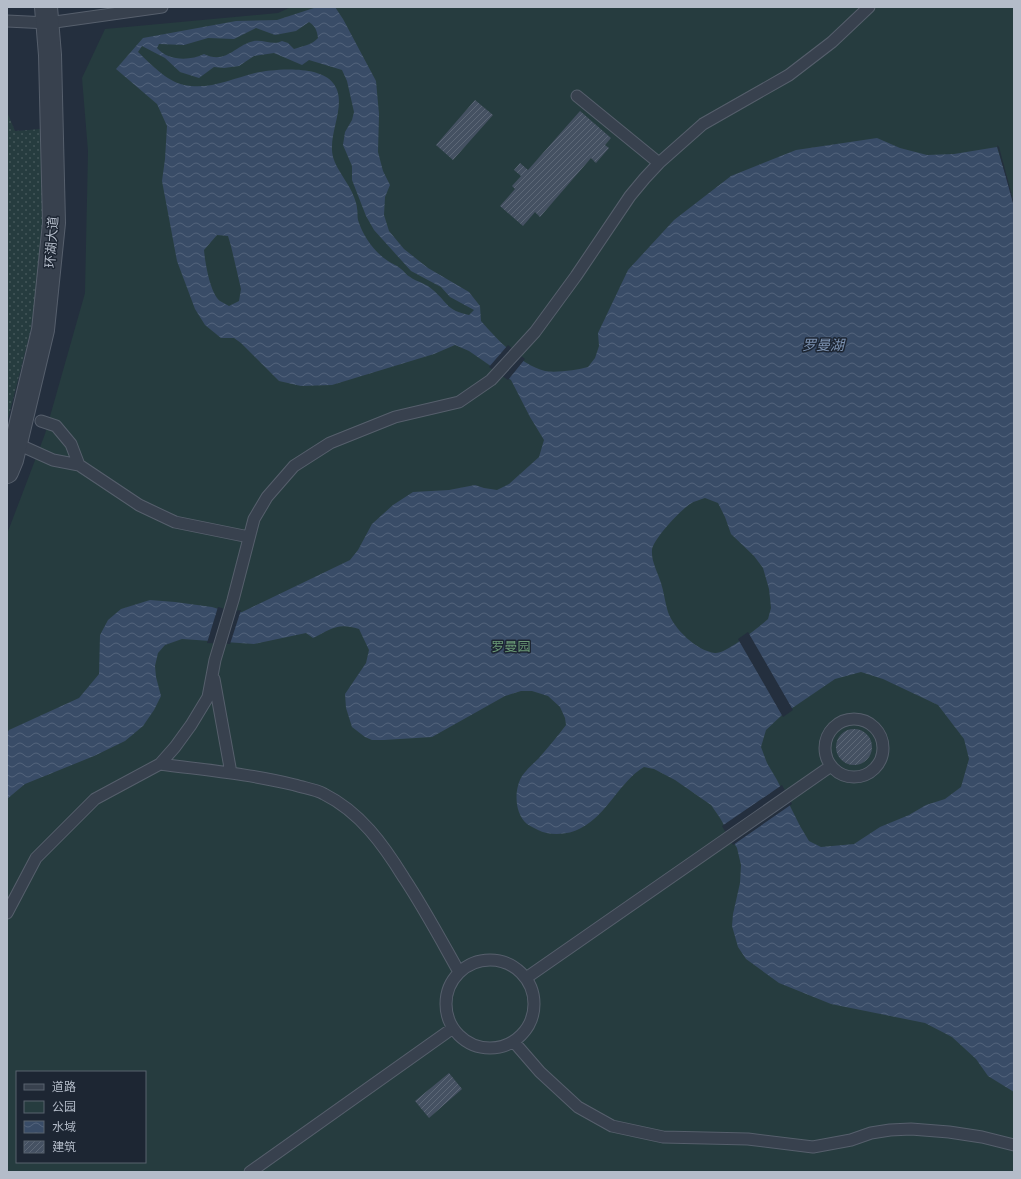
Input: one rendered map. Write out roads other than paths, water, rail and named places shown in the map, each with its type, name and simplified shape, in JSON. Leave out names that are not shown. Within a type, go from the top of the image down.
[{"type":"street","name":"环湖大道","points":[[7,472],[12,460],[12,442],[44,330],[54,223],[50,55],[47,15]]},
{"type":"lane","points":[[7,21],[47,15],[162,7]]},
{"type":"lane","points":[[7,913],[36,858],[95,799],[160,764],[183,736],[208,697],[215,660],[254,519],[267,497],[294,466],[330,443],[387,420],[459,402],[491,380],[535,332],[576,276],[630,196],[659,164],[703,124],[789,75],[832,42],[869,7]]},
{"type":"lane","points":[[577,96],[659,164]]},
{"type":"lane","points":[[41,421],[56,426],[71,444],[79,465]]},
{"type":"lane","points":[[12,442],[53,460],[79,465],[139,505],[175,522],[249,537]]},
{"type":"lane","points":[[212,673],[231,773]]},
{"type":"lane","points":[[853,718],[863,719],[871,723],[878,730],[884,749],[876,768],[868,774],[858,777],[848,777],[838,773],[831,766],[826,758],[825,744],[830,731],[836,724],[853,718]]},
{"type":"lane","points":[[160,764],[276,780],[323,793],[351,810],[370,829],[387,851],[420,901],[459,972]]},
{"type":"lane","points":[[526,978],[831,766]]},
{"type":"lane","points":[[486,959],[502,961],[515,967],[526,978],[533,991],[535,1004],[533,1018],[526,1031],[514,1042],[503,1047],[489,1049],[475,1046],[463,1039],[453,1028],[447,1014],[446,999],[450,984],[459,972],[471,964],[486,959]]},
{"type":"lane","points":[[250,1172],[453,1028]]},
{"type":"lane","points":[[514,1042],[540,1072],[578,1107],[612,1126],[664,1137],[748,1139],[813,1147],[851,1140],[871,1133],[911,1129],[949,1132],[1014,1145]]},
{"type":"water","name":"罗曼湖","points":[[317,7],[335,7],[376,81],[379,114],[378,152],[383,171],[390,185],[385,197],[384,215],[389,231],[404,249],[428,268],[469,292],[480,306],[481,321],[494,336],[518,357],[536,368],[545,371],[566,371],[588,367],[595,358],[599,346],[598,333],[628,270],[674,220],[731,176],[796,150],[877,138],[900,148],[927,155],[954,154],[997,147],[1014,203],[1014,1092],[988,1076],[976,1059],[952,1037],[925,1023],[831,1004],[779,983],[746,959],[738,947],[732,926],[733,914],[740,883],[741,865],[737,848],[711,805],[675,780],[654,769],[644,767],[627,781],[599,815],[581,828],[571,832],[554,834],[543,832],[527,824],[520,814],[518,807],[517,794],[519,781],[524,773],[539,758],[566,725],[565,718],[560,707],[548,696],[532,691],[521,691],[505,696],[432,737],[372,740],[365,737],[352,727],[346,708],[345,694],[366,663],[369,650],[359,629],[340,626],[330,629],[313,638],[306,633],[254,644],[182,639],[165,645],[158,653],[155,666],[161,696],[154,710],[143,726],[125,741],[94,756],[25,784],[7,799],[7,733],[9,730],[79,698],[99,674],[100,635],[108,620],[121,609],[150,600],[212,607],[232,613],[242,612],[350,560],[358,550],[372,524],[393,505],[413,492],[449,490],[475,485],[497,490],[509,484],[539,457],[544,440],[511,380],[469,351],[455,345],[434,354],[332,385],[301,386],[279,381],[241,343],[234,338],[221,338],[205,325],[195,309],[177,261],[162,181],[167,126],[157,104],[116,69],[143,38],[236,21],[277,20]],"holes":[[[309,22],[315,28],[318,38],[310,44],[294,49],[288,43],[282,41],[275,43],[254,41],[247,43],[224,56],[212,57],[204,54],[186,59],[167,55],[157,48],[159,44],[184,45],[208,38],[234,39],[256,28],[275,35],[296,31]],[[142,46],[165,58],[180,72],[199,78],[214,67],[224,68],[239,66],[254,56],[274,53],[302,65],[309,60],[342,70],[347,81],[354,112],[352,120],[345,132],[343,145],[352,166],[352,180],[366,216],[374,230],[411,271],[441,287],[450,297],[474,310],[469,315],[452,309],[430,288],[409,276],[383,257],[366,238],[358,220],[357,207],[354,197],[333,157],[333,138],[339,100],[333,83],[326,77],[318,73],[307,71],[273,70],[255,73],[212,85],[184,85],[165,76],[138,52]],[[217,235],[228,236],[241,289],[239,301],[229,306],[216,297],[211,285],[204,250]],[[705,498],[718,503],[731,534],[754,556],[763,568],[769,589],[771,608],[768,619],[734,645],[715,653],[694,644],[681,632],[671,619],[652,554],[652,550],[657,539],[674,518],[692,503]],[[861,672],[883,679],[938,705],[964,739],[969,759],[961,787],[945,799],[926,805],[909,815],[880,827],[854,844],[821,847],[809,841],[767,763],[761,747],[766,730],[782,715],[835,679]]]},
{"type":"park label","name":"罗曼园","points":[[511,646]]}]
